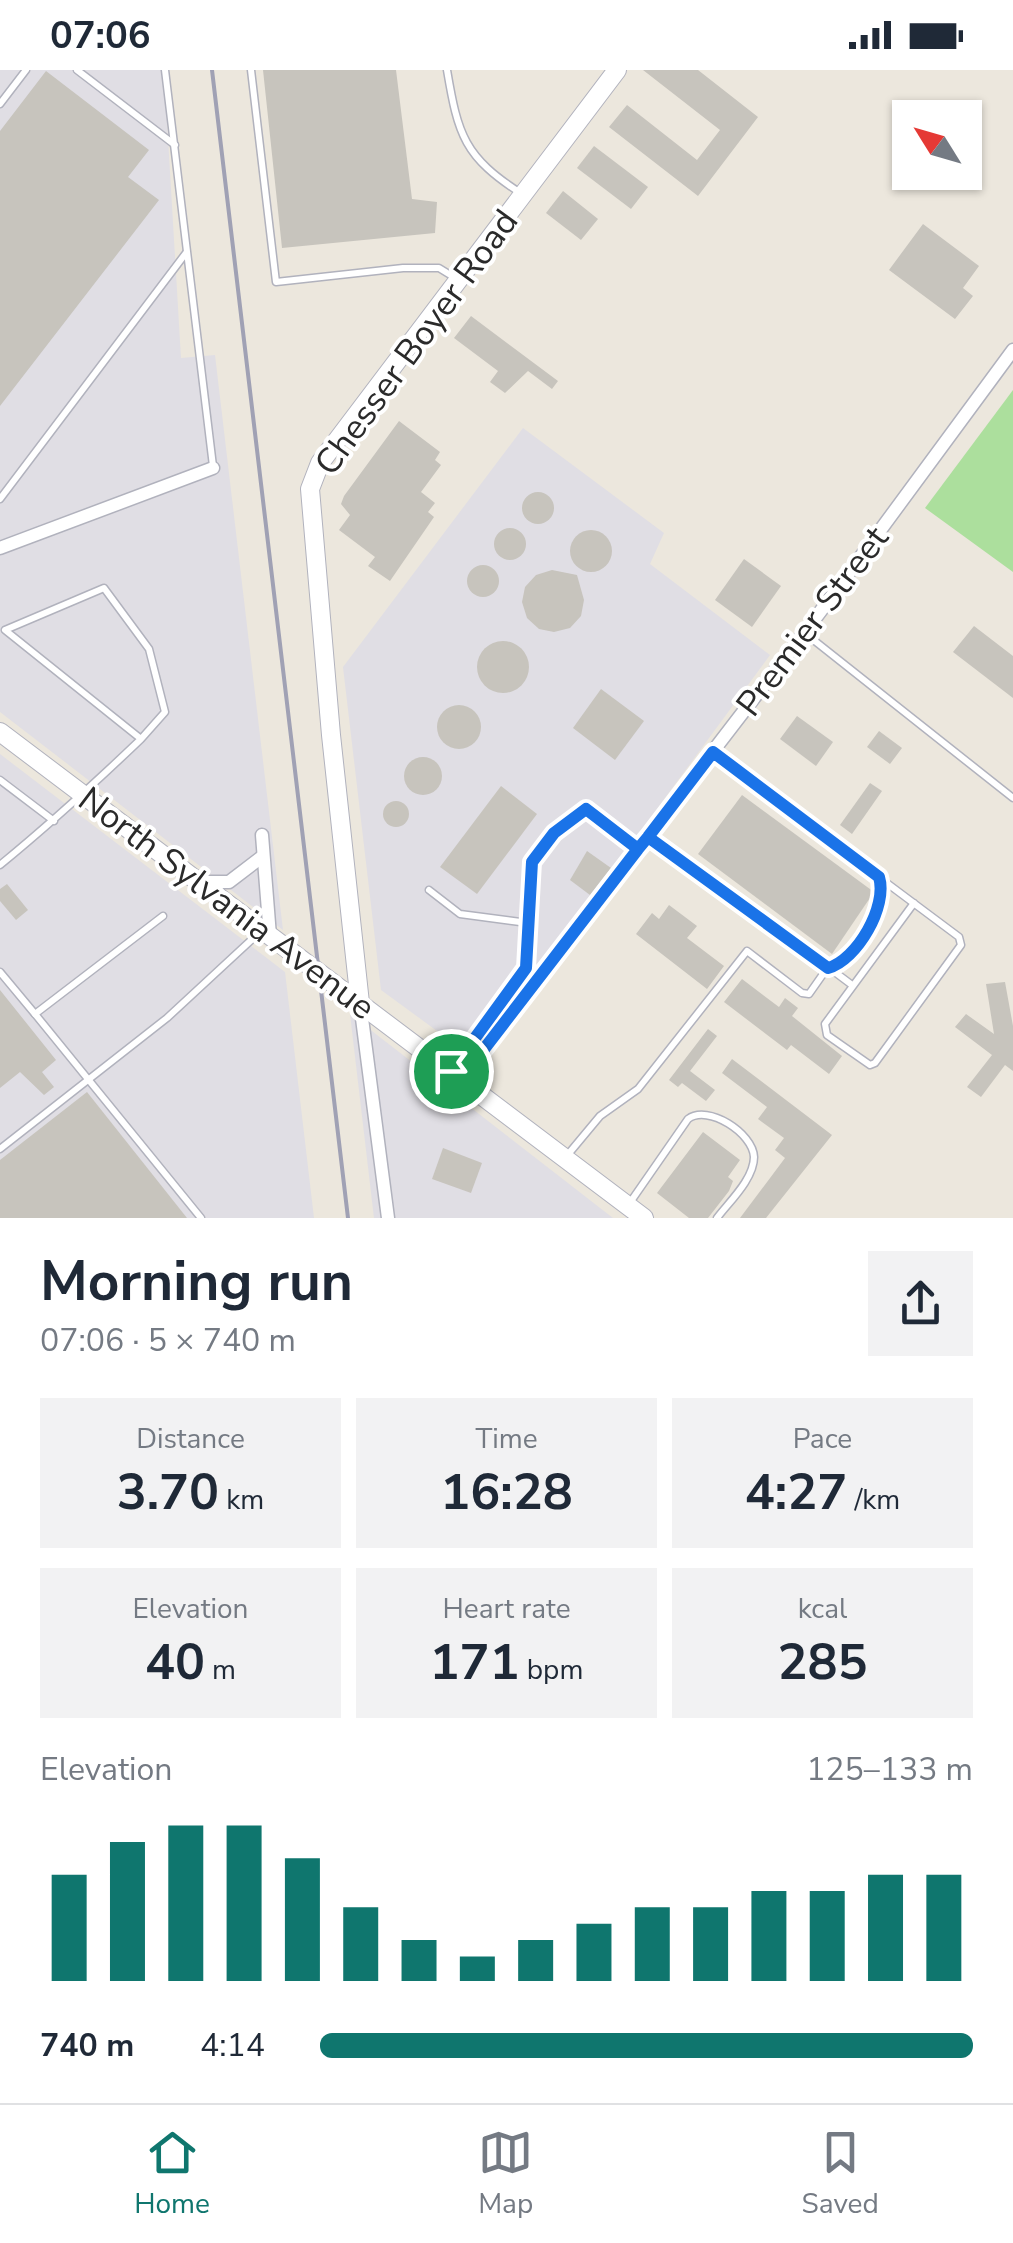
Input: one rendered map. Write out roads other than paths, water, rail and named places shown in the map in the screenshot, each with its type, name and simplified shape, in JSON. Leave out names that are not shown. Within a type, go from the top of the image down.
[{"type":"street","name":"Chesser Boyer Road","points":[[360,1003],[310,489],[320,463],[611,72]]},
{"type":"street","name":"Premier Street","points":[[456,1075],[648,837],[805,633],[1013,350]]},
{"type":"street","points":[[0,548],[213,468]]},
{"type":"street","name":"North Sylvania Avenue","points":[[0,732],[644,1218]]},
{"type":"street","points":[[262,835],[266,933]]},
{"type":"street","points":[[198,882],[230,882],[264,856]]},
{"type":"street","points":[[360,1003],[388,1218]]},
{"type":"lane","points":[[0,104],[26,70]]},
{"type":"lane","points":[[76,70],[175,144]]},
{"type":"lane","points":[[165,70],[213,468]]},
{"type":"lane","points":[[251,70],[276,282],[403,268],[439,268],[458,280]]},
{"type":"lane","points":[[447,70],[457,130],[489,173],[523,194]]},
{"type":"lane","points":[[0,500],[187,252]]},
{"type":"lane","points":[[0,864],[84,796],[96,779],[141,738],[165,712],[148,650],[104,588],[4,630],[141,738]]},
{"type":"lane","points":[[805,633],[1013,798]]},
{"type":"lane","points":[[713,752],[876,874],[959,937],[961,944],[876,1063],[864,1061],[824,1030],[829,1017],[914,903]]},
{"type":"lane","points":[[0,780],[54,820]]},
{"type":"lane","points":[[456,1075],[526,968],[532,862],[554,833],[586,809],[638,849]]},
{"type":"lane","points":[[648,837],[852,985]]},
{"type":"lane","points":[[564,1159],[600,1116],[638,1089],[747,951],[802,993],[809,994],[828,968],[837,965],[856,945],[878,914],[883,896],[876,874]]},
{"type":"lane","points":[[429,890],[460,914],[528,922]]},
{"type":"lane","points":[[36,1014],[163,916]]},
{"type":"lane","points":[[0,1149],[167,1018],[266,933]]},
{"type":"lane","points":[[0,972],[200,1218]]},
{"type":"lane","points":[[628,1206],[688,1119],[703,1112],[744,1137],[754,1158],[750,1173],[717,1218]]},
{"type":"railway","points":[[212,70],[348,1218]]}]
